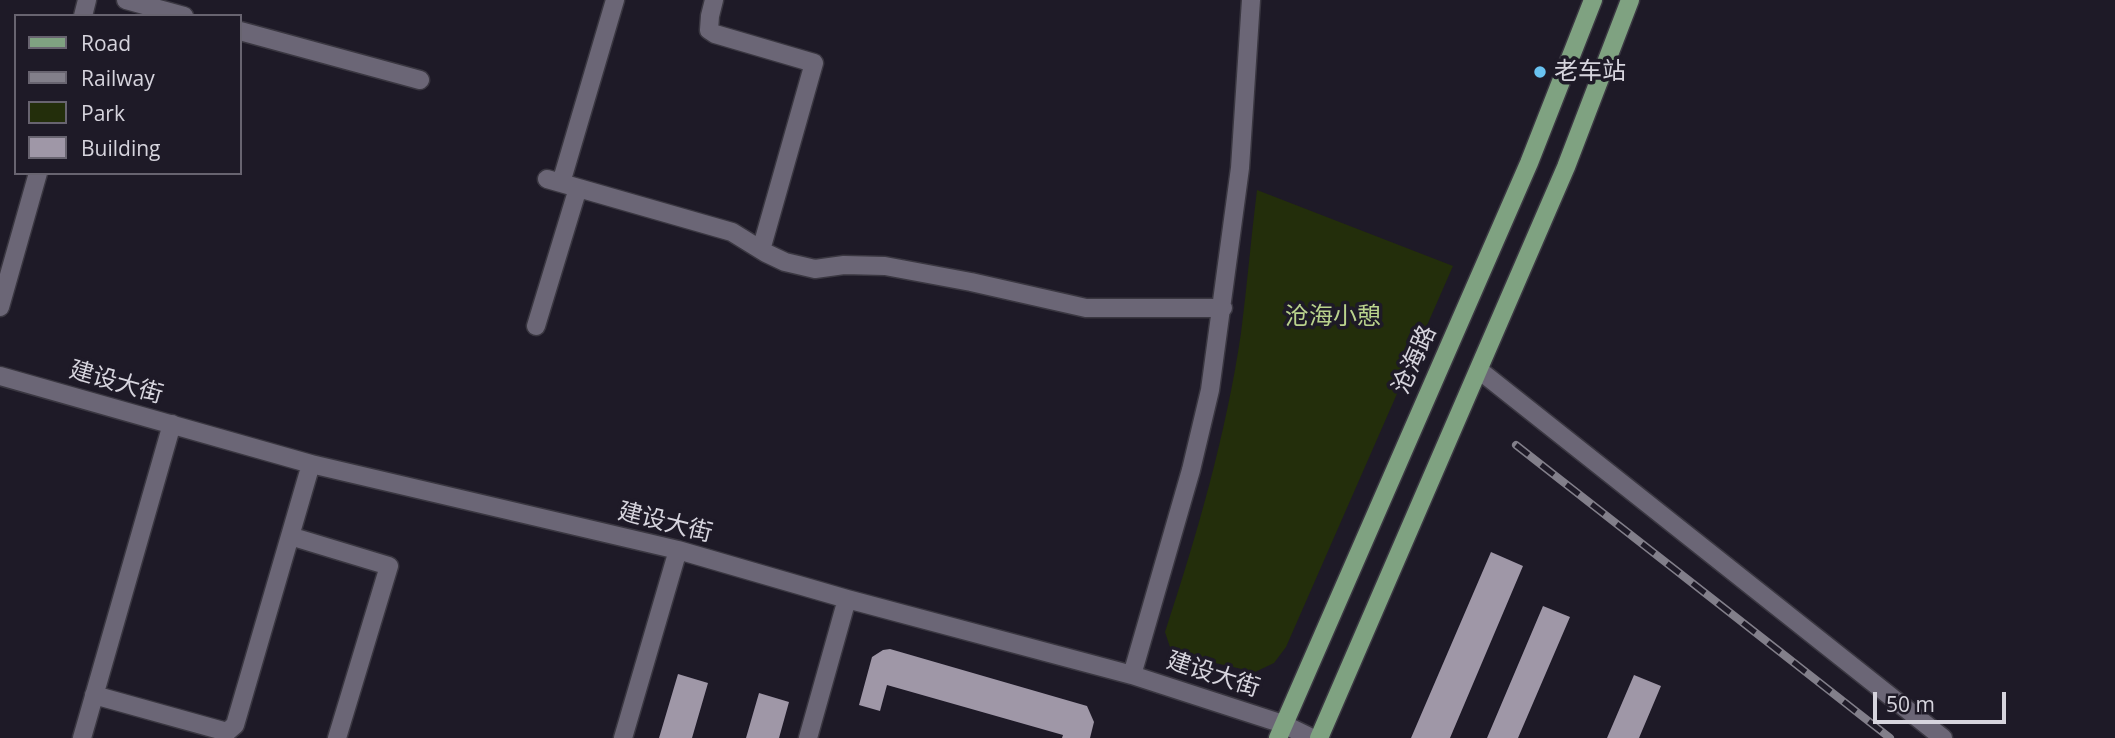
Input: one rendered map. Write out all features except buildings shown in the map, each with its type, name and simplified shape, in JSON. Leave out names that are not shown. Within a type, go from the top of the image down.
[{"type":"main road","name":"沧海路","points":[[1281,731],[1529,163],[1593,0]]},
{"type":"main road","points":[[1319,738],[1566,167],[1630,0]]},
{"type":"street","points":[[126,0],[177,14]]},
{"type":"street","points":[[537,326],[562,183],[615,0]]},
{"type":"street","points":[[714,0],[709,30],[715,34],[814,63],[761,250]]},
{"type":"street","points":[[1132,675],[1191,470],[1210,390],[1240,168],[1251,0]]},
{"type":"street","points":[[242,32],[420,80]]},
{"type":"street","points":[[0,307],[37,175]]},
{"type":"street","points":[[562,183],[732,232],[785,262],[815,270],[844,265],[886,266],[1086,308],[1223,308]]},
{"type":"street","points":[[1479,370],[1943,738]]},
{"type":"street","name":"建设大街","points":[[0,376],[311,464],[678,550],[847,599],[1132,675],[1281,731],[1312,738]]},
{"type":"street","points":[[82,738],[172,424]]},
{"type":"street","points":[[94,695],[227,732],[236,725],[311,464]]},
{"type":"street","points":[[290,536],[389,566],[337,738]]},
{"type":"street","points":[[623,738],[678,550]]},
{"type":"street","points":[[808,738],[847,599]]},
{"type":"green space","name":"沧海小憩","points":[[1257,190],[1453,266],[1286,647],[1274,663],[1255,672],[1180,655],[1170,647],[1165,632],[1199,522],[1235,371]]},
{"type":"railway","points":[[1516,445],[1890,738]]},
{"type":"place","name":"老车站","points":[[1540,72]]}]
